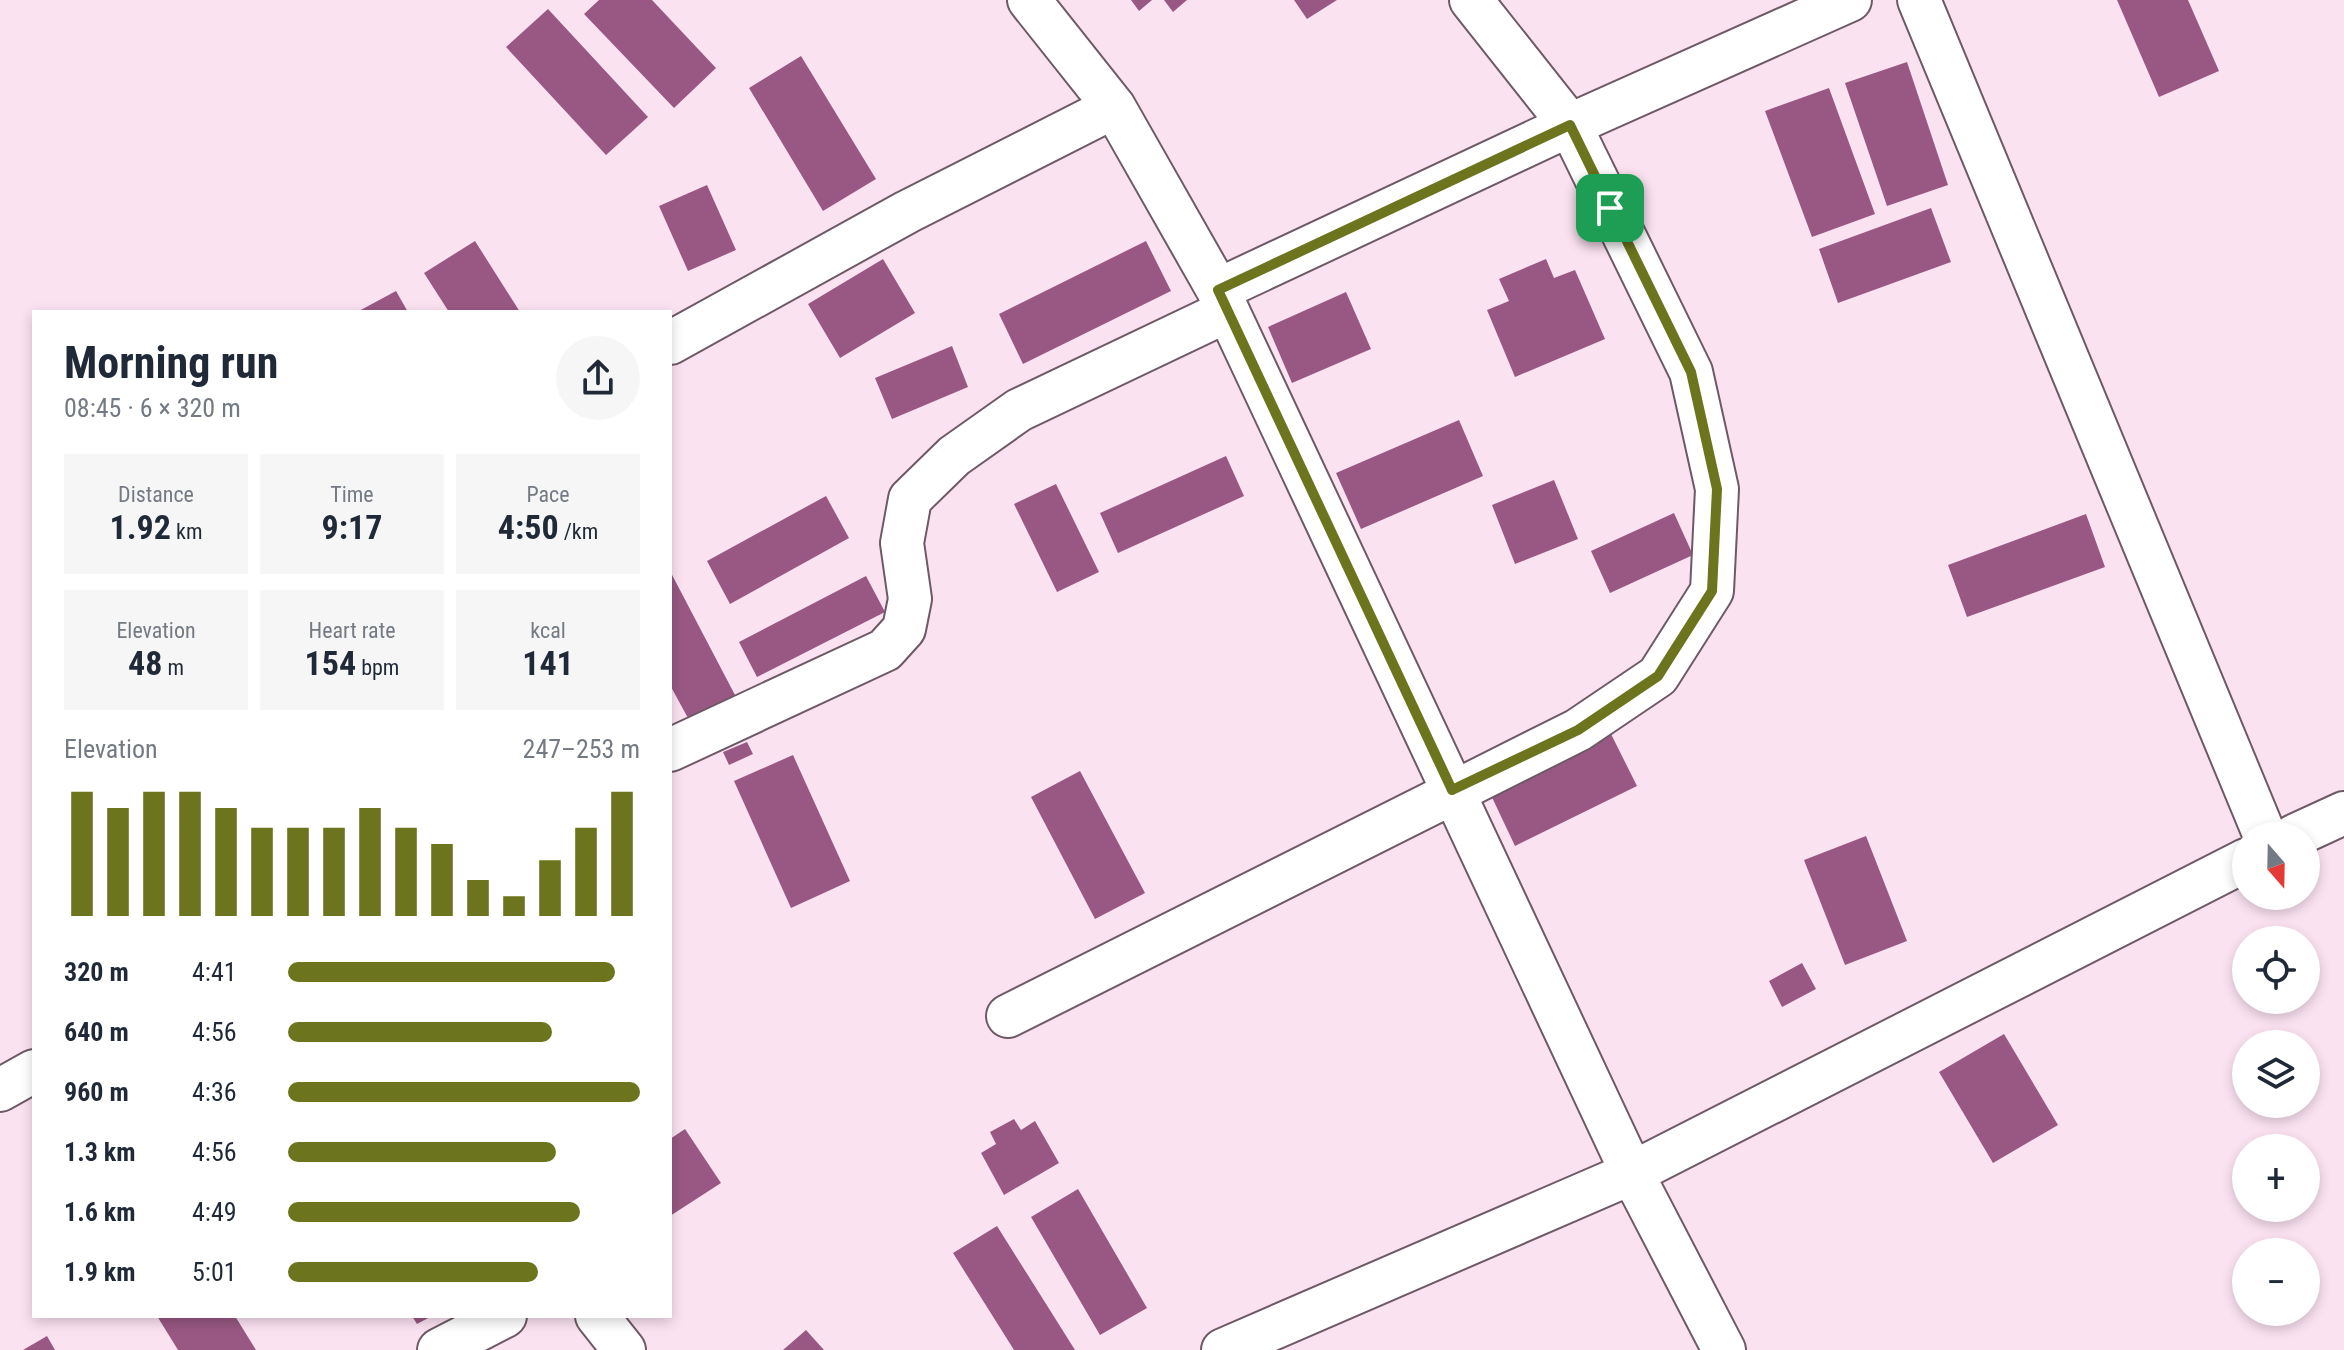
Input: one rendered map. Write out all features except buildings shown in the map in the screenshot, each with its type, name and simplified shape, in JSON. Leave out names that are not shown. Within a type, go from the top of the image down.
[{"type":"street","points":[[1029,0],[1114,107],[1223,300],[1632,1173],[1724,1350]]},
{"type":"street","points":[[1008,1016],[1452,790],[1578,730],[1658,676],[1712,591],[1717,489],[1691,372],[1570,125],[1471,0]]},
{"type":"street","points":[[672,749],[885,650],[904,629],[910,599],[902,543],[910,499],[954,456],[1019,410],[1223,300],[1570,125],[1850,0]]},
{"type":"street","points":[[1919,0],[2259,822]]},
{"type":"street","points":[[672,342],[907,212],[1114,107]]},
{"type":"street","points":[[2320,824],[2344,813]]},
{"type":"street","points":[[1223,1350],[1632,1173],[2232,867]]},
{"type":"street","points":[[0,1090],[32,1072]]},
{"type":"street","points":[[439,1350],[501,1318]]},
{"type":"street","points":[[599,1318],[624,1350]]},
{"type":"route","points":[[1570,125],[1610,208],[1691,372],[1717,489],[1712,591],[1658,676],[1578,730],[1452,790],[1218,290],[1570,125]]}]
